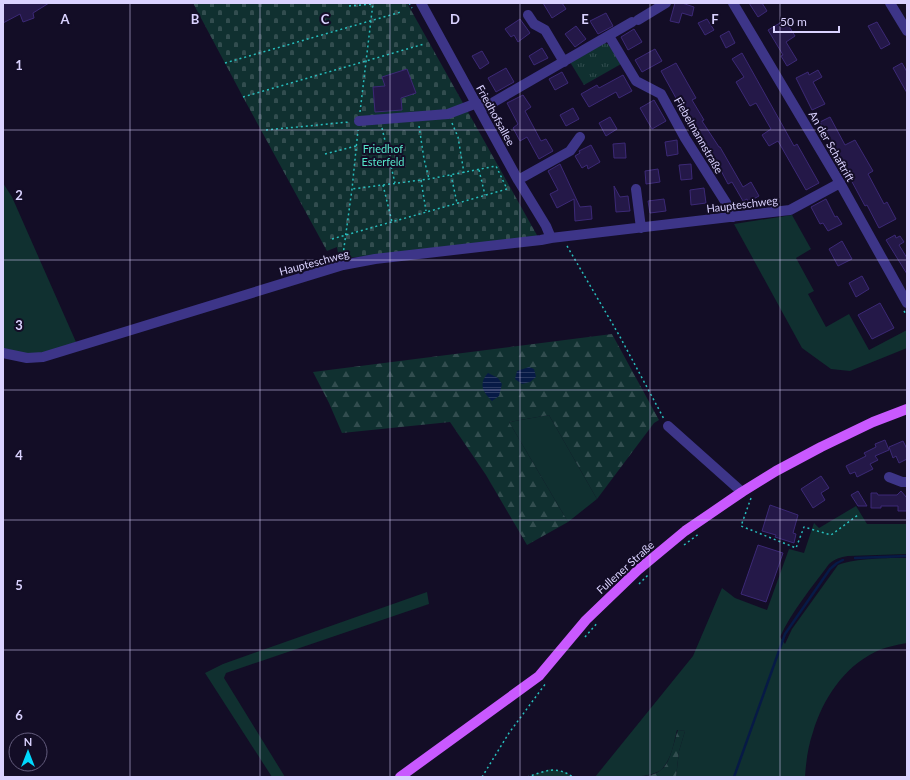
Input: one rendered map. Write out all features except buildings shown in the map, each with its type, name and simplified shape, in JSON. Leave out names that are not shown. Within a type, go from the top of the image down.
[{"type":"main road","name":"Fullener Straße","points":[[400,777],[544,678],[586,620],[638,570],[685,531],[745,495],[776,471],[873,422],[907,409]]},
{"type":"street","name":"Friedhofsallee","points":[[421,3],[518,180],[546,226],[551,238]]},
{"type":"street","points":[[359,121],[448,114],[478,106],[564,62],[666,3]]},
{"type":"street","name":"An der Schaftrift","points":[[733,3],[840,183],[907,303]]},
{"type":"street","points":[[890,3],[907,31]]},
{"type":"street","points":[[528,15],[534,24],[545,30],[564,62]]},
{"type":"street","name":"Fiebelmannstraße","points":[[609,36],[636,81],[661,94],[685,138],[730,209],[733,217]]},
{"type":"street","points":[[518,180],[570,151],[580,138]]},
{"type":"street","name":"Haupteschweg","points":[[3,353],[27,358],[43,358],[342,265],[383,258],[790,210],[840,183]]},
{"type":"street","points":[[636,189],[641,228]]},
{"type":"street","points":[[668,426],[745,495]]},
{"type":"street","points":[[889,477],[902,482],[907,482]]},
{"type":"path","points":[[342,265],[373,3],[349,6]]},
{"type":"path","points":[[225,63],[401,12]]},
{"type":"path","points":[[243,97],[424,44]]},
{"type":"path","points":[[448,114],[458,137],[464,173]]},
{"type":"path","points":[[417,116],[429,179]]},
{"type":"path","points":[[380,119],[396,183]]},
{"type":"path","points":[[266,130],[359,121]]},
{"type":"path","points":[[325,154],[356,146]]},
{"type":"path","points":[[332,238],[507,189],[496,166],[429,179],[352,189]]},
{"type":"path","points":[[479,170],[485,195]]},
{"type":"path","points":[[451,175],[457,203]]},
{"type":"path","points":[[421,180],[427,212]]},
{"type":"path","points":[[383,185],[392,222]]},
{"type":"path","points":[[564,237],[566,244],[619,335],[668,426]]},
{"type":"path","points":[[745,495],[752,496],[741,526],[796,548],[804,527],[831,535],[858,515]]},
{"type":"path","points":[[682,546],[702,532]]},
{"type":"path","points":[[634,588],[651,572]]},
{"type":"path","points":[[583,639],[598,622]]},
{"type":"path","points":[[482,777],[544,678]]},
{"type":"path","points":[[527,777],[550,769],[565,772],[573,777]]},
{"type":"green space","name":"Friedhof Esterfeld","points":[[193,3],[407,3],[538,237],[339,259],[337,247],[327,251]]},
{"type":"green space","points":[[604,43],[608,44],[621,64],[584,85],[570,62]]},
{"type":"green space","points":[[3,183],[12,197],[76,342],[43,353],[27,354],[3,348]]},
{"type":"green space","points":[[792,215],[811,249],[796,258],[814,291],[808,294],[826,327],[849,314],[869,350],[907,330],[907,348],[850,371],[831,369],[802,348],[734,224]]},
{"type":"green space","points":[[612,334],[659,420],[654,423],[597,499],[549,415],[509,422],[568,522],[527,545],[486,475],[450,422],[342,433],[313,372]]},
{"type":"green space","points":[[549,415],[597,499],[568,522],[509,422]]},
{"type":"green space","points":[[856,506],[867,524],[907,524],[907,554],[848,556],[833,561],[829,564],[803,599],[790,618],[780,637],[785,644],[792,629],[838,565],[853,561],[881,558],[907,558],[907,643],[895,645],[875,652],[853,667],[836,686],[822,708],[817,720],[810,743],[805,777],[676,777],[679,751],[685,731],[677,730],[669,759],[663,768],[658,772],[631,777],[595,777],[693,656],[722,588],[735,598],[767,610],[789,549],[804,553],[814,523],[819,528]]},
{"type":"green space","points":[[427,592],[429,604],[226,673],[224,678],[285,777],[272,777],[205,673],[223,664]]},
{"type":"green space","points":[[678,730],[685,731],[679,751],[676,777],[638,777],[654,774],[665,766],[670,756]]},
{"type":"green space","points":[[550,769],[565,772],[573,777],[527,777]]},
{"type":"water","points":[[529,367],[534,369],[536,377],[530,382],[522,384],[515,379],[517,371]]},
{"type":"water","points":[[488,373],[498,378],[502,384],[499,396],[492,401],[484,391],[482,384]]},
{"type":"waterway","points":[[855,558],[907,556]]},
{"type":"waterway","points":[[734,777],[785,634],[830,569],[843,560]]}]
